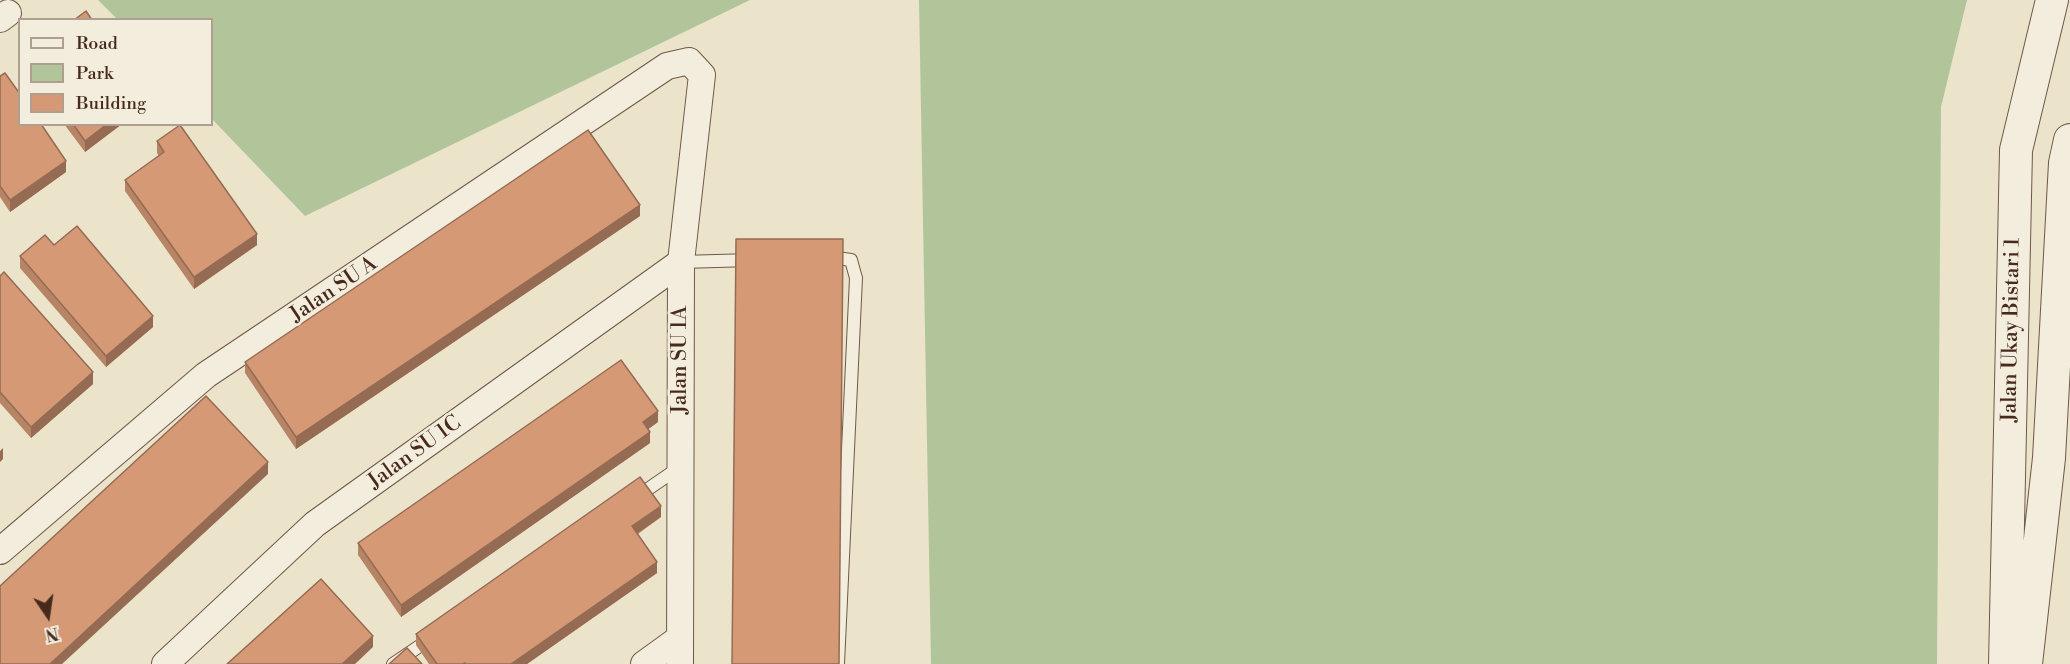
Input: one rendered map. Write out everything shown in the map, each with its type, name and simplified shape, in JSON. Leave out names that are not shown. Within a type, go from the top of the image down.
[{"type":"street","name":"Jalan Ukay Bistari 1","points":[[2005,664],[2016,150],[2052,0]]},
{"type":"street","name":"Jalan SU 1A","points":[[680,664],[681,262],[702,75],[689,61]]},
{"type":"street","name":"Jalan SU A","points":[[0,551],[206,375],[667,66],[689,61]]},
{"type":"street","name":"Jalan Ukay Bistari 1","points":[[2026,664],[2059,459],[2065,163],[2070,140]]},
{"type":"street","name":"Jalan SU 1C","points":[[165,664],[315,524],[681,262]]},
{"type":"street","points":[[644,664],[680,638]]},
{"type":"lane","points":[[818,257],[851,260],[856,278],[838,664]]},
{"type":"lane","points":[[681,262],[761,259]]},
{"type":"lane","points":[[623,506],[681,467]]},
{"type":"lane","points":[[393,664],[441,631]]},
{"type":"green space","points":[[98,0],[750,0],[305,216],[213,120],[213,18],[116,18]]},
{"type":"green space","points":[[919,0],[1967,0],[1941,107],[1937,664],[931,664]]},
{"type":"building","points":[[86,11],[91,18],[77,18]]},
{"type":"building","points":[[5,73],[18,91],[18,126],[42,126],[66,161],[10,200],[0,186],[0,76]]},
{"type":"building","points":[[74,126],[104,126],[85,141]]},
{"type":"building","points":[[181,126],[257,234],[194,277],[125,180],[164,152],[157,141]]},
{"type":"building","points":[[588,130],[640,205],[296,437],[245,362]]},
{"type":"building","points":[[77,226],[153,316],[106,356],[20,256],[45,235],[54,245]]},
{"type":"building","points":[[736,239],[843,239],[839,664],[732,664]]},
{"type":"building","points":[[4,272],[93,372],[31,427],[0,392],[0,276]]},
{"type":"building","points":[[621,360],[658,411],[643,422],[650,432],[401,605],[358,543]]},
{"type":"building","points":[[206,396],[268,462],[50,664],[0,664],[0,586]]},
{"type":"building","points":[[640,477],[661,506],[632,526],[657,562],[511,664],[437,664],[416,634]]},
{"type":"building","points":[[321,579],[373,636],[342,664],[227,664]]},
{"type":"building","points":[[407,648],[422,664],[389,664]]}]
